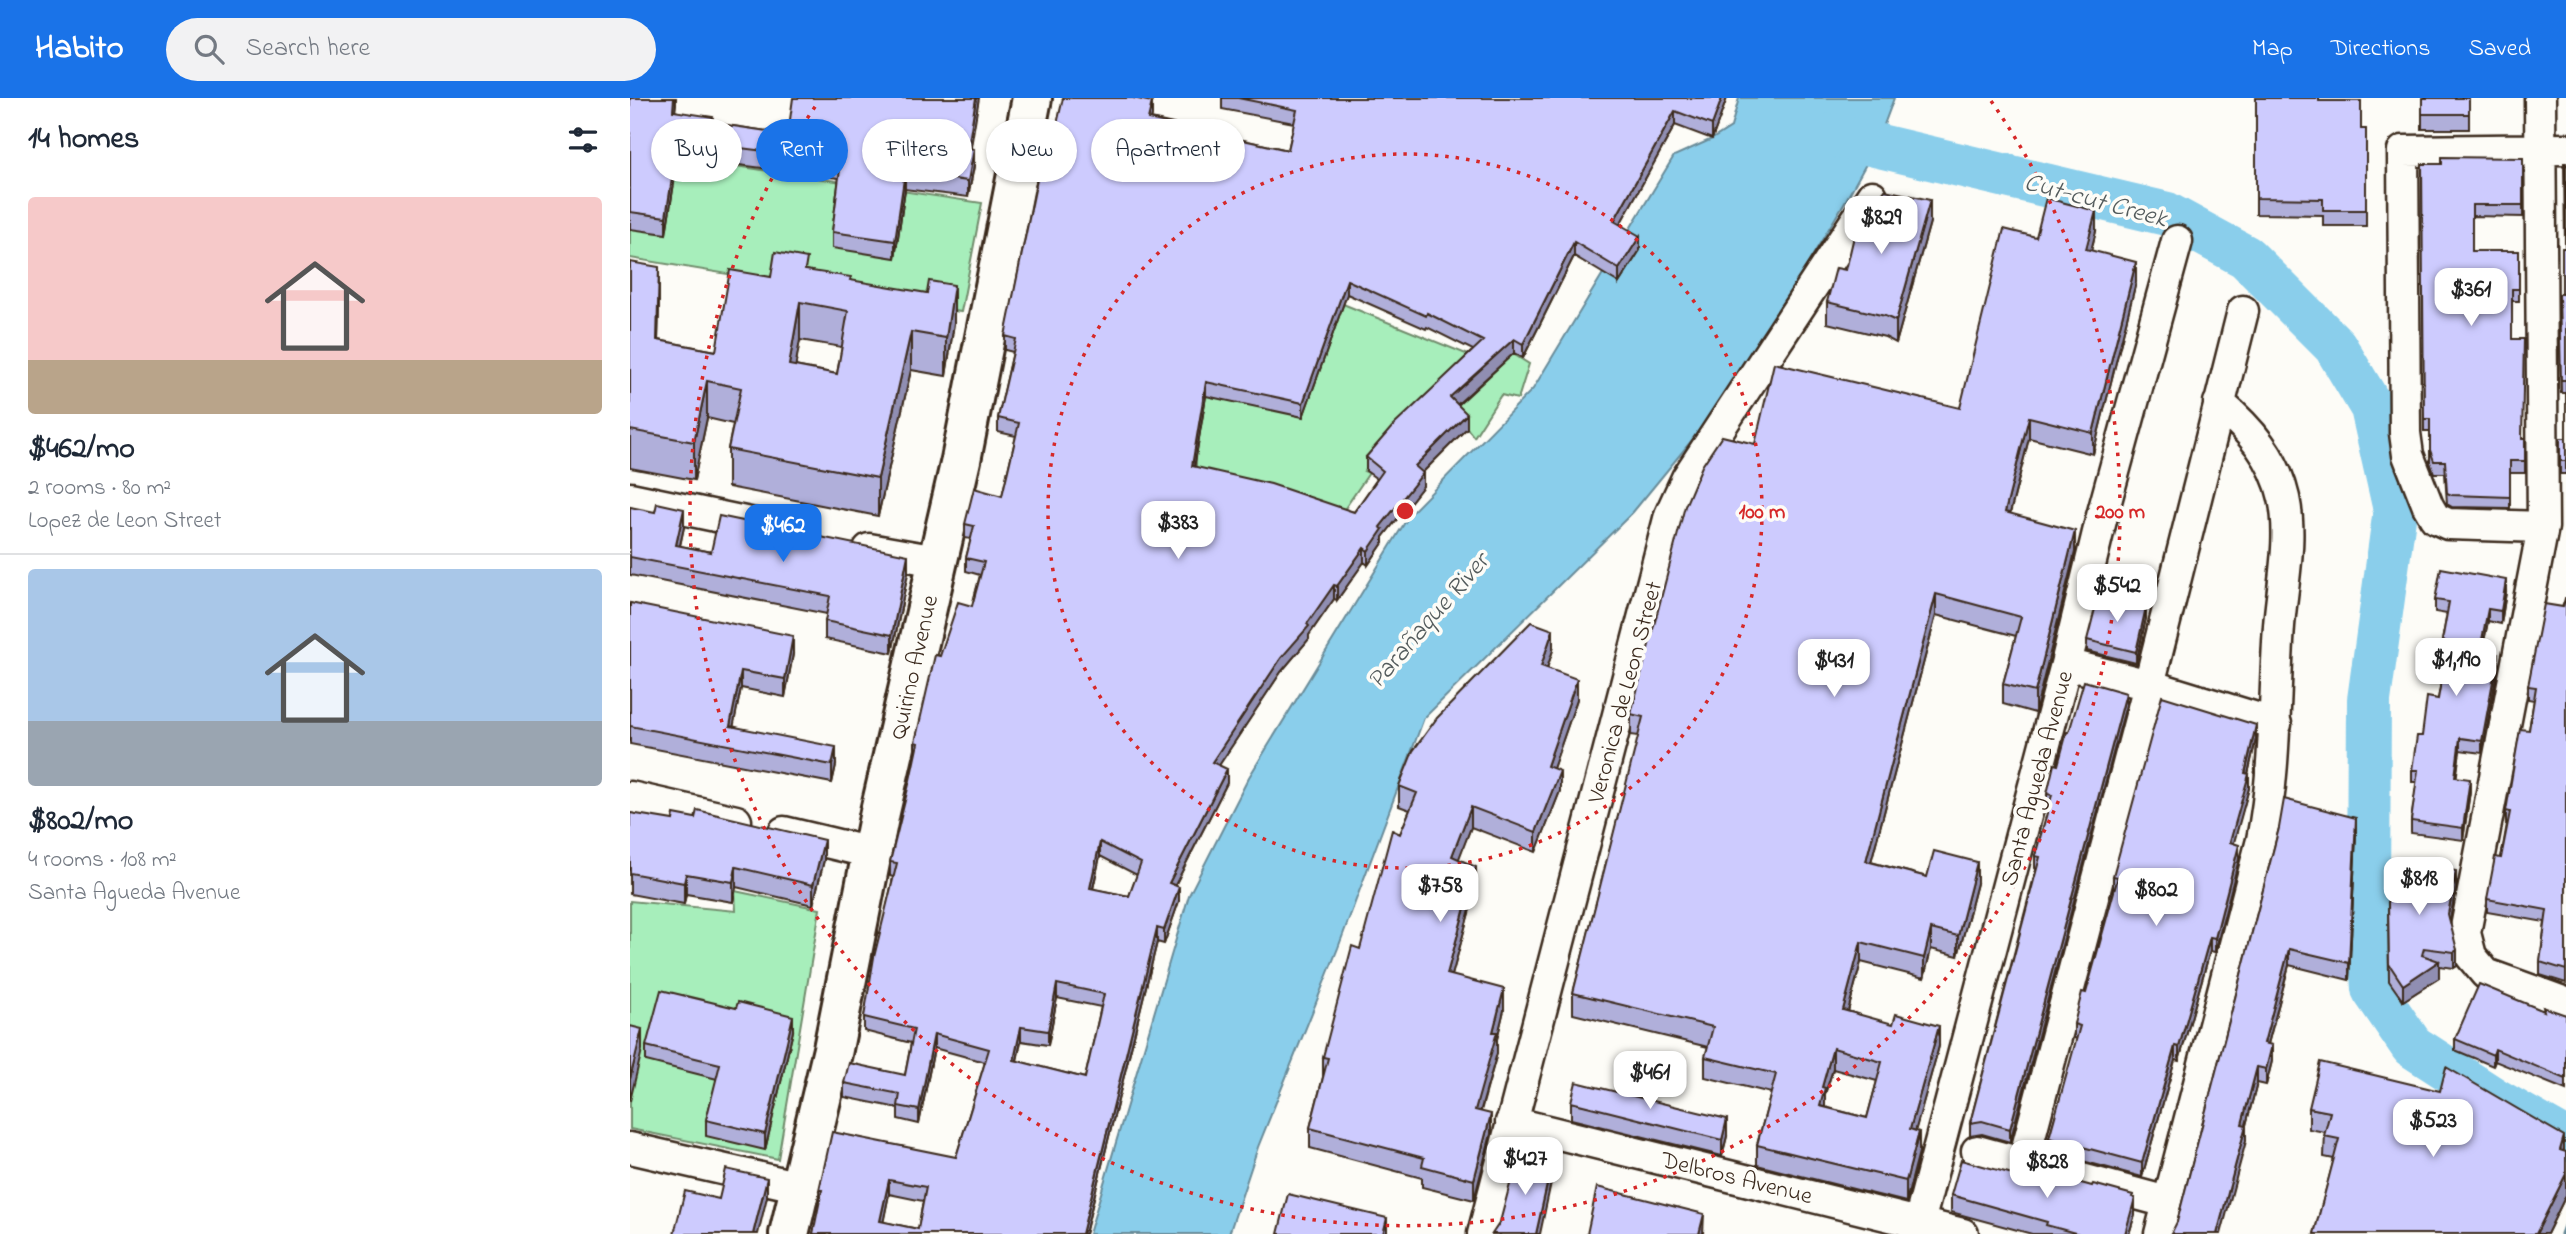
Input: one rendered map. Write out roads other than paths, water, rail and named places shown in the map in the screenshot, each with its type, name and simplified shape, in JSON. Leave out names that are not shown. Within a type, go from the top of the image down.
[{"type":"main road","name":"Quirino Avenue","points":[[789,1234],[833,1049],[880,812],[989,324],[1032,98]]},
{"type":"street","points":[[2540,98],[2554,149],[2543,527],[2465,933],[2471,956],[2486,974],[2566,1003]]},
{"type":"street","points":[[2543,527],[2448,524],[2435,518],[2408,455],[2404,411],[2403,151],[2554,149]]},
{"type":"street","name":"Veronica de Leon Street","points":[[1483,1234],[1670,515],[1687,478],[1871,196]]},
{"type":"street","name":"Santa Agueda Avenue","points":[[1917,1228],[2066,664],[2102,516],[2177,240]]},
{"type":"street","points":[[2023,1163],[2149,685],[2243,311]]},
{"type":"street","points":[[2160,1234],[2166,1202],[2262,840],[2268,810],[2276,724],[2279,629],[2288,526],[2284,499],[2264,449],[2241,421],[2219,403]]},
{"type":"street","points":[[630,498],[780,530]]},
{"type":"street","points":[[849,544],[937,561]]},
{"type":"street","points":[[2066,664],[2149,685],[2276,724]]},
{"type":"street","points":[[630,797],[872,853]]},
{"type":"street","name":"Delbros Avenue","points":[[1511,1122],[1917,1228],[1963,1234]]},
{"type":"street","points":[[630,1147],[800,1187]]},
{"type":"street","points":[[1977,1151],[2166,1202]]},
{"type":"water","name":"Parañaque River","points":[[1739,98],[1894,98],[1876,146],[1846,200],[1729,395],[1633,512],[1424,718],[1338,948],[1258,1147],[1229,1234],[1089,1234],[1189,895],[1249,777],[1410,514],[1533,389],[1674,156],[1731,127]]},
{"type":"waterway","name":"Cut-cut Creek","points":[[1833,135],[2167,214],[2246,257],[2335,346],[2372,408],[2395,510],[2369,700],[2368,905],[2373,989],[2412,1046],[2497,1101],[2566,1140]]},
{"type":"waterway","points":[[2563,1234],[2566,1226]]}]
